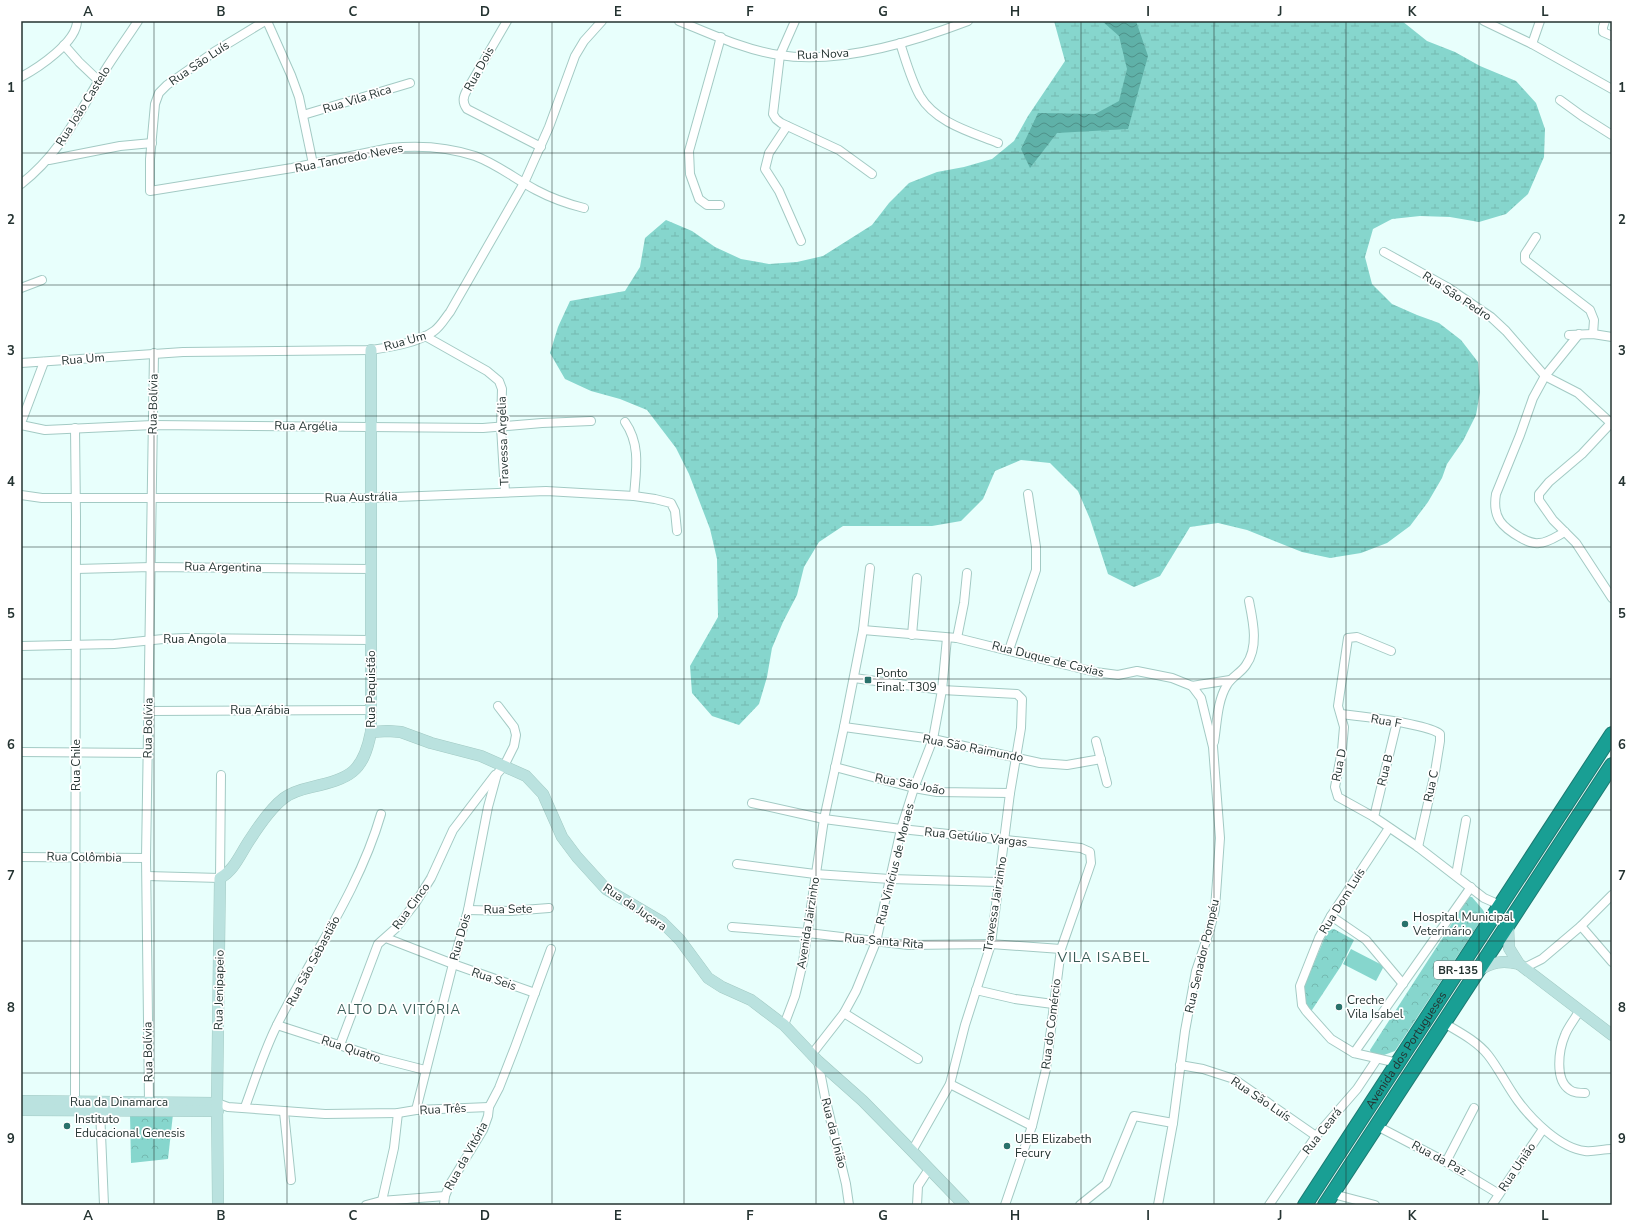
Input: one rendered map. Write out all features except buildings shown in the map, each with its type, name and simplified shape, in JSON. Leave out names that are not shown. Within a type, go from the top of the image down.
[{"type":"highway","name":"Avenida dos Portugueses","points":[[1305,1205],[1612,734]]},
{"type":"highway","name":"Avenida dos Portugueses","points":[[1329,1199],[1612,765]]},
{"type":"highway","points":[[1351,1166],[1342,1164],[1340,1160],[1370,1114],[1377,1094]]},
{"type":"street","points":[[21,77],[45,62],[64,45],[74,32],[77,21]]},
{"type":"street","name":"Rua João Castelo","points":[[21,184],[49,160],[77,120],[99,81],[138,21]]},
{"type":"street","points":[[266,21],[291,75],[303,115],[313,164]]},
{"type":"street","name":"Rua São Luís","points":[[150,191],[155,104],[156,98],[162,88],[214,52],[266,21]]},
{"type":"street","name":"Rua Dois","points":[[507,21],[467,90],[463,103],[467,109],[541,147]]},
{"type":"street","name":"Rua Um","points":[[21,363],[154,353],[371,350],[396,346],[425,336],[438,328],[450,312],[524,183],[541,147],[575,56],[584,41],[602,21]]},
{"type":"street","name":"Rua Nova","points":[[679,21],[749,48],[780,55],[818,57],[867,52],[936,33],[968,21]]},
{"type":"street","points":[[795,21],[780,55],[773,114],[776,119],[787,126],[839,150],[872,174]]},
{"type":"street","points":[[1484,21],[1532,44],[1612,88]]},
{"type":"street","points":[[1532,44],[1540,21]]},
{"type":"street","points":[[1605,21],[1603,32],[1612,36]]},
{"type":"street","points":[[720,205],[707,205],[699,199],[690,174],[689,151],[721,37]]},
{"type":"street","points":[[900,43],[915,86],[926,105],[935,114],[949,122],[998,144]]},
{"type":"street","points":[[64,45],[99,81]]},
{"type":"street","name":"Rua Vila Rica","points":[[303,115],[410,83]]},
{"type":"street","points":[[1560,100],[1612,135]]},
{"type":"street","points":[[787,126],[769,152],[765,169],[779,192],[801,241]]},
{"type":"street","points":[[49,160],[120,146],[152,143]]},
{"type":"street","name":"Rua Tancredo Neves","points":[[150,191],[212,182],[405,146],[426,147],[460,152],[475,156],[546,195],[584,208]]},
{"type":"street","points":[[1536,237],[1525,254],[1525,260],[1590,310],[1594,320],[1593,334]]},
{"type":"street","name":"Rua São Pedro","points":[[1384,252],[1446,287],[1492,317],[1545,376],[1578,393],[1611,424]]},
{"type":"street","points":[[21,288],[42,280]]},
{"type":"street","points":[[1565,532],[1545,542],[1538,543],[1527,541],[1506,530],[1500,522],[1494,502],[1533,398],[1545,376],[1579,334]]},
{"type":"street","points":[[1569,335],[1593,334],[1612,337]]},
{"type":"street","name":"Travessa Argélia","points":[[425,336],[478,365],[499,381],[502,389],[501,427],[505,492]]},
{"type":"street","name":"Rua Paquistão","points":[[220,878],[230,871],[262,822],[284,798],[300,790],[340,780],[354,772],[364,757],[371,732],[372,710],[370,640],[371,350]]},
{"type":"street","name":"Rua Bolívia","points":[[149,1102],[146,858],[154,353]]},
{"type":"street","points":[[21,424],[44,362]]},
{"type":"street","name":"Rua Argélia","points":[[21,424],[45,430],[153,425],[501,427],[542,423],[591,421]]},
{"type":"street","points":[[625,422],[630,428],[636,444],[634,496]]},
{"type":"street","points":[[1611,424],[1582,454],[1549,482],[1540,492],[1539,500],[1565,532],[1576,542],[1612,598]]},
{"type":"street","name":"Rua Chile","points":[[75,428],[76,1101]]},
{"type":"street","name":"Rua Austrália","points":[[22,497],[371,498],[546,491],[634,496],[671,503],[675,511],[677,531]]},
{"type":"street","points":[[1009,650],[1036,570],[1036,547],[1028,494]]},
{"type":"street","name":"Rua Argentina","points":[[76,570],[151,567],[371,569]]},
{"type":"street","name":"Avenida Jairzinho","points":[[784,1025],[794,996],[803,962],[824,818],[863,630],[870,568]]},
{"type":"street","points":[[957,638],[968,573]]},
{"type":"street","points":[[912,635],[917,578]]},
{"type":"street","points":[[1213,747],[1221,701],[1227,685],[1230,680],[1241,672],[1247,664],[1253,648],[1253,621],[1249,601]]},
{"type":"street","name":"Rua Duque de Caxias","points":[[863,630],[957,638],[1009,650],[1037,659],[1095,672],[1118,675],[1137,671],[1172,678],[1192,686]]},
{"type":"street","name":"Rua D","points":[[1391,651],[1358,637],[1348,638],[1338,698],[1338,706],[1344,727],[1342,750],[1335,787],[1338,798],[1374,817],[1418,847],[1471,887],[1497,911]]},
{"type":"street","name":"Rua Angola","points":[[21,646],[121,644],[150,640],[185,638],[370,640]]},
{"type":"street","name":"Rua Vinícius de Moraes","points":[[815,1057],[844,1013],[856,991],[876,942],[901,829],[914,788],[933,739],[942,690],[947,638]]},
{"type":"street","points":[[854,678],[942,690]]},
{"type":"street","points":[[1192,686],[1230,680]]},
{"type":"street","name":"Rua Senador Pompéu","points":[[1158,1205],[1196,971],[1215,909],[1220,838],[1213,747],[1202,698],[1192,686]]},
{"type":"street","name":"Travessa Jairzinho","points":[[912,1151],[950,1084],[976,990],[991,944],[1010,793],[1017,756],[1022,705],[1020,696],[1017,694],[942,690]]},
{"type":"street","points":[[498,706],[514,727],[516,735],[514,746],[500,770]]},
{"type":"street","name":"Rua Arábia","points":[[149,711],[372,710]]},
{"type":"street","name":"Rua F","points":[[1340,714],[1397,722],[1432,730]]},
{"type":"street","name":"Rua B","points":[[1374,817],[1397,722]]},
{"type":"street","name":"Rua São Raimundo","points":[[844,727],[933,739],[1040,762],[1067,765],[1101,759]]},
{"type":"street","name":"Rua C","points":[[1418,847],[1440,741],[1439,733],[1432,730]]},
{"type":"street","name":"Rua da Juçara","points":[[371,732],[401,732],[431,743],[482,756],[500,770],[526,776],[539,788],[543,794],[562,837],[606,889],[662,922],[680,940],[708,978],[722,987],[751,1000],[784,1025]]},
{"type":"street","points":[[1096,741],[1107,783]]},
{"type":"street","points":[[21,752],[148,753]]},
{"type":"street","name":"Rua São João","points":[[835,767],[914,788],[937,792],[1010,793]]},
{"type":"street","name":"Rua Dois","points":[[416,1110],[425,1070],[468,910],[485,817],[500,770]]},
{"type":"street","name":"Rua Cinco","points":[[340,1045],[378,944],[386,938],[416,902],[431,878],[453,830],[500,770]]},
{"type":"street","name":"Rua Jenipapeio","points":[[218,1205],[221,1107],[221,775]]},
{"type":"street","name":"Rua Getúlio Vargas","points":[[752,803],[824,818],[901,829],[1081,848]]},
{"type":"street","name":"Rua São Sebastião","points":[[245,1107],[277,1025],[329,932],[364,864],[381,814]]},
{"type":"street","points":[[1456,875],[1466,820]]},
{"type":"street","name":"Rua Dom Luís","points":[[1390,828],[1318,938],[1300,986],[1300,995],[1302,1004],[1306,1011],[1331,1039],[1354,1053],[1398,1063]]},
{"type":"street","name":"Rua do Comércio","points":[[1005,1205],[1032,1126],[1046,1070],[1061,949],[1091,863],[1090,852],[1081,848]]},
{"type":"street","name":"Rua Colômbia","points":[[21,856],[146,858]]},
{"type":"street","points":[[737,864],[815,874],[890,879],[998,882]]},
{"type":"street","points":[[147,876],[220,878]]},
{"type":"street","points":[[1354,1053],[1471,887]]},
{"type":"street","points":[[1521,966],[1542,959],[1581,926],[1612,895]]},
{"type":"street","name":"Rua D","points":[[1484,898],[1497,911]]},
{"type":"street","name":"Rua Sete","points":[[468,910],[510,911],[549,908]]},
{"type":"street","points":[[1331,916],[1366,940],[1403,984]]},
{"type":"street","points":[[1508,924],[1509,948],[1521,966]]},
{"type":"street","points":[[1581,926],[1612,962]]},
{"type":"street","name":"Rua Santa Rita","points":[[732,927],[808,932],[908,945],[991,944],[1061,949]]},
{"type":"street","name":"Rua Seis","points":[[386,938],[535,993]]},
{"type":"street","points":[[489,1107],[499,1088],[550,949]]},
{"type":"street","points":[[1476,972],[1490,964],[1497,962],[1511,962],[1521,966],[1612,1035]]},
{"type":"street","points":[[976,990],[1015,999],[1053,1004]]},
{"type":"street","points":[[1579,1011],[1565,1034],[1561,1046],[1559,1068],[1569,1090],[1575,1093],[1584,1093]]},
{"type":"street","points":[[844,1013],[918,1059]]},
{"type":"street","points":[[1444,1022],[1484,1051],[1518,1101],[1543,1129],[1570,1146],[1580,1150],[1587,1151],[1612,1148]]},
{"type":"street","name":"Rua Quatro","points":[[277,1025],[382,1059],[425,1070]]},
{"type":"street","points":[[784,1025],[815,1057],[863,1101],[964,1205]]},
{"type":"street","name":"Rua da União","points":[[815,1057],[846,1184],[849,1205]]},
{"type":"street","name":"Rua Ceará","points":[[1269,1205],[1316,1136],[1357,1089],[1378,1059]]},
{"type":"street","name":"Rua São Luís","points":[[1180,1065],[1218,1073],[1234,1079],[1316,1136]]},
{"type":"street","points":[[950,1084],[1032,1126]]},
{"type":"street","name":"Rua da Dinamarca","points":[[21,1101],[149,1102],[221,1107]]},
{"type":"street","name":"Rua da Dinamarca","points":[[21,1110],[221,1107]]},
{"type":"street","name":"Rua Três","points":[[221,1107],[245,1107],[284,1112],[325,1114],[398,1113],[416,1110],[489,1107]]},
{"type":"street","name":"Rua da Vitória","points":[[444,1205],[444,1196],[482,1130],[488,1116],[489,1107]]},
{"type":"street","points":[[1446,1162],[1474,1108]]},
{"type":"street","points":[[100,1110],[104,1205]]},
{"type":"street","points":[[284,1112],[291,1180]]},
{"type":"street","points":[[381,1203],[394,1148],[398,1113]]},
{"type":"street","points":[[1080,1205],[1106,1184],[1134,1116],[1172,1123]]},
{"type":"street","name":"Rua da Paz","points":[[1377,1126],[1446,1162],[1499,1194]]},
{"type":"street","name":"Rua União","points":[[1492,1205],[1543,1129]]},
{"type":"street","points":[[917,1205],[918,1186],[929,1169]]},
{"type":"street","points":[[366,1205],[444,1196]]},
{"type":"street","points":[[1329,1199],[1376,1205]]},
{"type":"green space","points":[[1054,21],[1402,21],[1427,41],[1455,52],[1480,66],[1516,81],[1536,103],[1545,129],[1544,157],[1528,194],[1506,214],[1479,222],[1450,217],[1420,216],[1392,219],[1373,229],[1365,257],[1372,284],[1392,304],[1439,323],[1461,340],[1478,362],[1480,392],[1476,415],[1463,441],[1447,464],[1442,478],[1428,502],[1410,526],[1387,543],[1361,553],[1330,558],[1302,552],[1247,530],[1218,523],[1190,527],[1160,576],[1134,587],[1108,574],[1090,519],[1078,491],[1050,463],[1021,460],[995,471],[983,499],[961,521],[932,526],[843,526],[819,542],[804,567],[797,595],[772,648],[767,677],[759,704],[739,725],[712,716],[692,693],[690,666],[718,617],[717,559],[710,529],[689,474],[676,448],[647,410],[620,399],[591,391],[565,379],[550,353],[558,327],[570,301],[625,291],[640,267],[645,238],[666,220],[692,231],[715,247],[741,259],[769,264],[797,262],[823,256],[872,225],[889,203],[909,183],[937,172],[964,167],[992,159],[1014,141],[1028,116],[1065,61]]},
{"type":"green space","points":[[1469,897],[1472,897],[1485,914],[1395,1051],[1384,1055],[1371,1054],[1370,1050]]},
{"type":"green space","points":[[1334,929],[1354,940],[1341,966],[1310,1013],[1306,1007],[1302,991],[1328,930]]},
{"type":"green space","points":[[1351,949],[1384,966],[1376,981],[1343,964]]},
{"type":"green space","points":[[130,1114],[173,1114],[168,1159],[131,1163]]},
{"type":"water","points":[[1102,21],[1136,21],[1148,56],[1128,129],[1057,133],[1030,168],[1021,149],[1038,113],[1095,114],[1119,101],[1127,69],[1119,36]]},
{"type":"place","name":"Ponto Final: T309","points":[[868,680]]},
{"type":"place","name":"Hospital Municipal Veterinário","points":[[1405,924]]},
{"type":"place","name":"Creche Vila Isabel","points":[[1339,1007]]},
{"type":"place","name":"Instituto Educacional Genesis","points":[[67,1126]]},
{"type":"place","name":"UEB Elizabeth Fecury","points":[[1007,1146]]},
{"type":"district","name":"VILA ISABEL","points":[[1104,957]]},
{"type":"district","name":"ALTO DA VITÓRIA","points":[[399,1010]]}]
